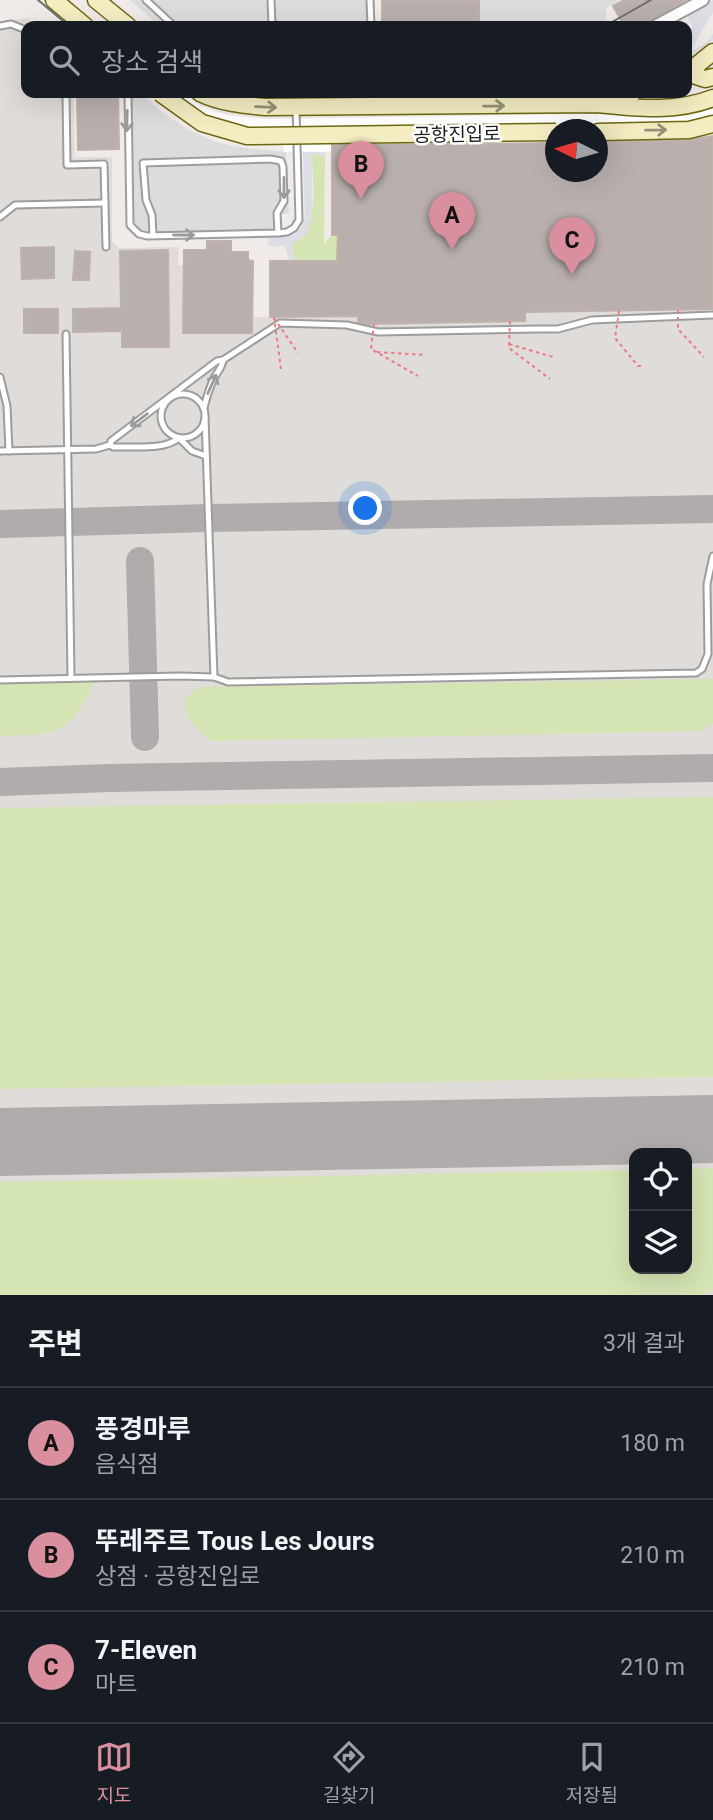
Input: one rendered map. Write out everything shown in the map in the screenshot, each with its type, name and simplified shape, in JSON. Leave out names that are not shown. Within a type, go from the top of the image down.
[{"type":"main road","points":[[96,0],[122,21]]},
{"type":"main road","points":[[61,3],[80,21]]},
{"type":"main road","points":[[692,69],[713,52]]},
{"type":"main road","points":[[692,75],[705,79],[713,77]]},
{"type":"main road","name":"공항진입로","points":[[167,98],[202,123],[247,136],[545,132]]},
{"type":"main road","points":[[211,98],[239,105],[296,107],[596,104],[666,109],[696,105],[713,98]]},
{"type":"main road","points":[[596,104],[603,98]]},
{"type":"main road","points":[[608,132],[689,130],[713,124]]},
{"type":"street","points":[[664,21],[703,0]]},
{"type":"lane","points":[[146,0],[169,21]]},
{"type":"lane","points":[[271,0],[272,21]]},
{"type":"lane","points":[[370,0],[371,21]]},
{"type":"lane","points":[[0,26],[11,24],[21,28]]},
{"type":"lane","points":[[66,98],[67,165],[104,164],[106,247]]},
{"type":"lane","points":[[128,98],[130,225],[138,234],[153,235],[278,233],[294,228],[299,220],[296,107]]},
{"type":"lane","points":[[153,235],[152,215],[146,200],[143,163],[270,159],[281,161],[283,167],[284,201],[277,213],[278,233]]},
{"type":"lane","points":[[0,217],[15,205],[105,203]]},
{"type":"lane","points":[[206,456],[192,451],[166,430],[161,417],[164,404],[217,361],[223,360],[280,323],[347,325],[378,332],[526,330],[558,329],[592,320],[713,315]]},
{"type":"lane","points":[[66,334],[71,678]]},
{"type":"lane","points":[[0,451],[96,449],[110,445],[167,444],[179,438],[186,438],[199,431],[208,393],[215,376],[223,366],[223,360]]},
{"type":"lane","points":[[0,377],[7,406],[9,451]]},
{"type":"lane","points":[[110,445],[111,441],[176,395],[190,395],[201,403],[206,456],[214,677]]},
{"type":"lane","points":[[0,680],[180,676],[214,677],[228,682],[696,673],[702,669],[708,654],[707,584],[713,556]]},
{"type":"path","points":[[678,310],[678,329],[704,357]]},
{"type":"path","points":[[620,311],[615,338],[638,366],[642,366]]},
{"type":"path","points":[[281,369],[274,317],[298,353]]},
{"type":"path","points":[[510,321],[509,348],[550,379]]},
{"type":"path","points":[[374,324],[371,349],[418,376]]},
{"type":"path","points":[[509,344],[553,357]]},
{"type":"path","points":[[377,352],[426,355]]},
{"type":"shaded area","points":[[130,0],[367,0],[368,21],[153,21]]},
{"type":"shaded area","points":[[478,0],[620,0],[606,8],[606,21],[478,21]]},
{"type":"shaded area","points":[[695,0],[713,0],[713,12],[692,47],[692,21],[686,14],[673,21],[657,21]]},
{"type":"shaded area","points":[[29,18],[31,21],[21,21],[21,98],[74,98],[75,157],[112,157],[112,242],[119,248],[179,247],[178,265],[184,266],[183,333],[252,333],[252,317],[358,316],[358,324],[524,321],[525,312],[713,309],[713,1295],[0,1295],[0,21]]},
{"type":"shaded area","points":[[713,34],[713,40],[692,54],[692,50],[705,43]]},
{"type":"shaded area","points":[[124,98],[146,98],[187,129],[216,142],[286,152],[289,214],[280,214],[282,235],[139,237],[126,221]]},
{"type":"shaded area","points":[[303,149],[325,153],[325,156],[312,154],[312,217],[307,234],[291,245],[296,262],[290,262],[285,246],[268,246],[269,238],[293,235],[300,229],[305,217]]},
{"type":"green space","points":[[312,153],[325,156],[324,244],[332,235],[338,235],[337,261],[296,262],[291,245],[301,237],[311,216]]},
{"type":"green space","points":[[713,679],[713,723],[701,731],[211,741],[192,723],[184,699],[200,687]]},
{"type":"green space","points":[[95,681],[77,713],[59,729],[35,735],[0,736],[0,684]]},
{"type":"green space","points":[[713,797],[713,1077],[0,1089],[0,808]]},
{"type":"green space","points":[[713,1168],[713,1289],[704,1295],[0,1295],[0,1182],[629,1170],[629,1274],[692,1274],[692,1169]]},
{"type":"pier","points":[[156,98],[190,98],[201,106],[227,115],[265,119],[685,112],[713,106],[713,134],[683,139],[647,139],[646,149],[608,149],[608,119],[545,119],[545,150],[284,152],[278,141],[189,123]]},
{"type":"building","points":[[382,0],[479,0],[479,21],[382,21]]},
{"type":"building","points":[[624,0],[686,0],[651,21],[621,21],[613,6]]},
{"type":"building","points":[[77,98],[118,98],[119,149],[78,150]]},
{"type":"building","points":[[713,136],[713,309],[525,312],[525,321],[365,324],[358,322],[358,316],[270,317],[270,261],[337,261],[338,235],[332,235],[332,145],[545,143],[545,182],[608,182],[608,142],[689,140]]},
{"type":"building","points":[[207,241],[231,241],[231,252],[248,252],[248,260],[253,261],[252,333],[183,333],[184,250],[207,250]]},
{"type":"building","points":[[54,247],[54,278],[22,279],[21,248]]},
{"type":"building","points":[[168,250],[169,347],[122,347],[122,331],[73,332],[73,309],[121,308],[120,251]]},
{"type":"building","points":[[75,251],[90,252],[89,280],[73,280]]},
{"type":"building","points":[[24,309],[58,309],[58,333],[24,333]]},
{"type":"taxiway","points":[[0,524],[713,509]]},
{"type":"taxiway","points":[[140,561],[145,737]]},
{"type":"taxiway","points":[[0,782],[713,768]]},
{"type":"runway","points":[[0,1142],[713,1129]]},
{"type":"tram line","points":[[38,0],[63,21]]},
{"type":"tram line","points":[[614,21],[651,0]]},
{"type":"place","name":"뚜레주르 Tous Les Jours","points":[[361,199]]},
{"type":"place","name":"풍경마루","points":[[452,250]]},
{"type":"place","name":"7-Eleven","points":[[572,275]]}]
